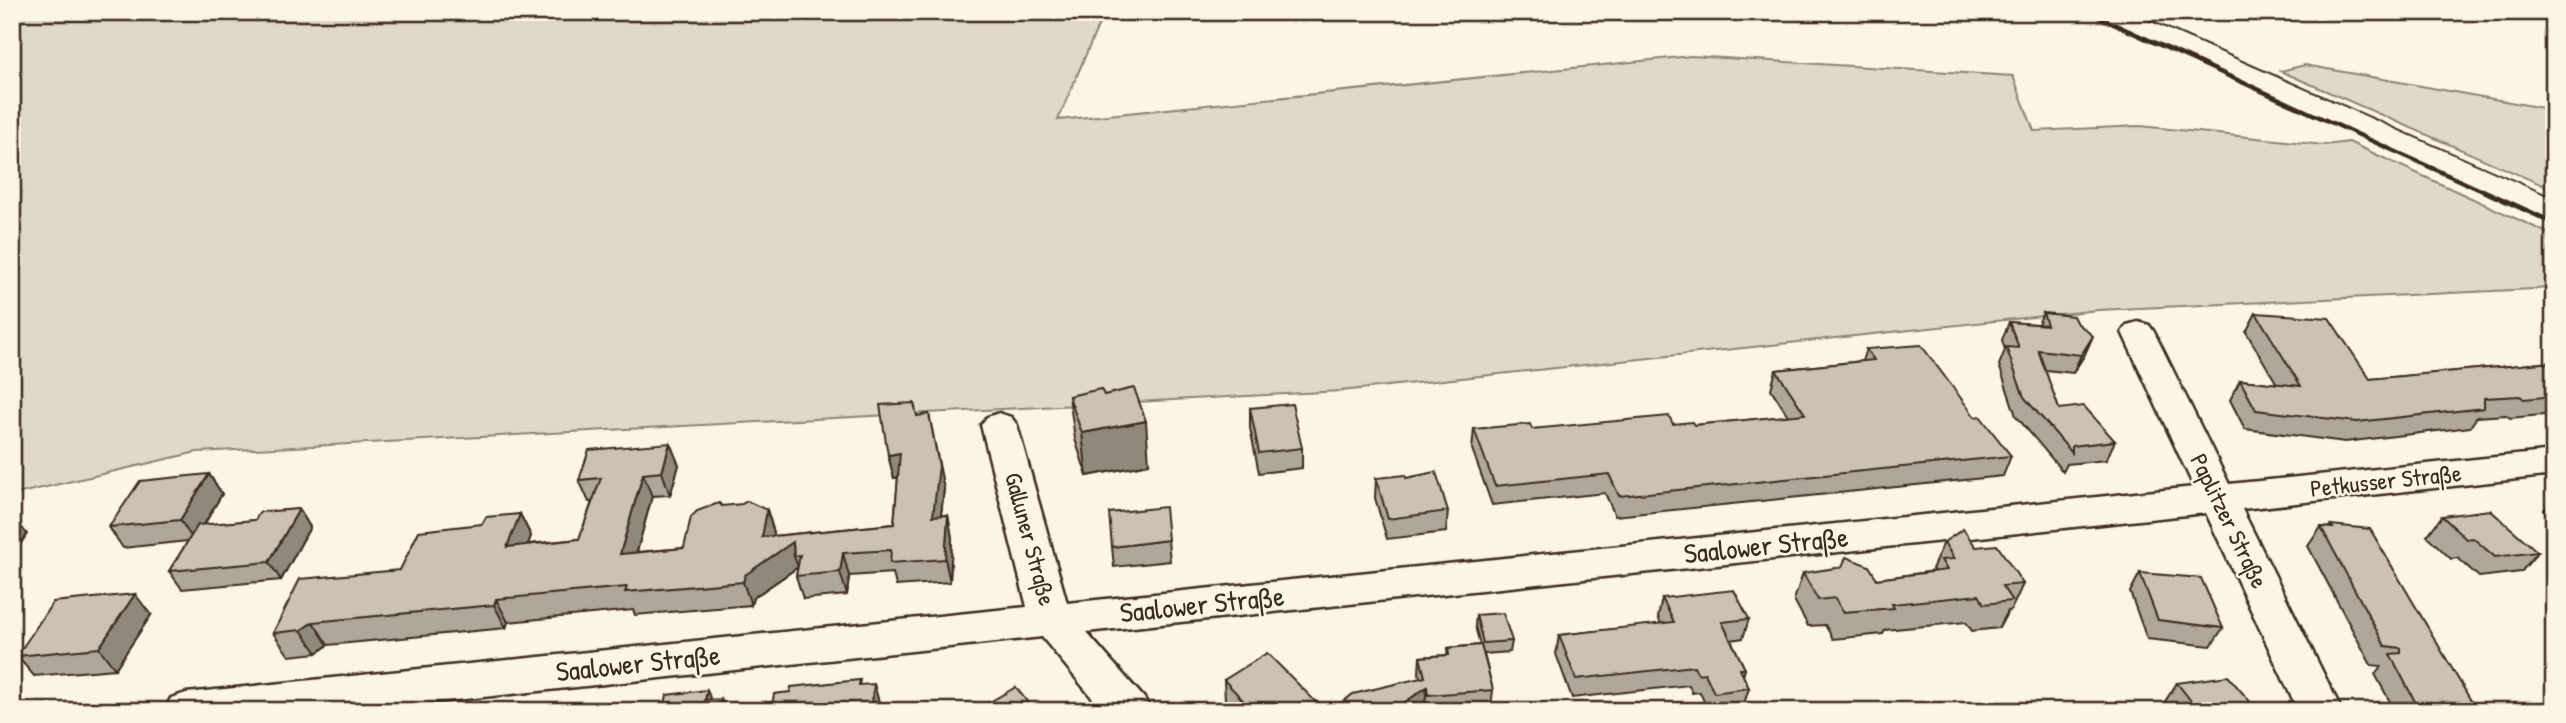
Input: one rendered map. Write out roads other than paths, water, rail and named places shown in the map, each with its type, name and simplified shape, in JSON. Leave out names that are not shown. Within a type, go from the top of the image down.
[{"type":"street","name":"Paplitzer Straße","points":[[2138,332],[2320,711]]},
{"type":"street","name":"Galluner Straße","points":[[999,425],[1051,620],[1129,711]]},
{"type":"street","name":"Petkusser Straße","points":[[2219,498],[2554,463]]},
{"type":"street","name":"Saalower Straße","points":[[186,711],[2219,498]]},
{"type":"tram line","points":[[2131,12],[2554,198]]},
{"type":"railway","points":[[2087,12],[2485,192]]},
{"type":"railway","points":[[2482,190],[2554,223]]}]
